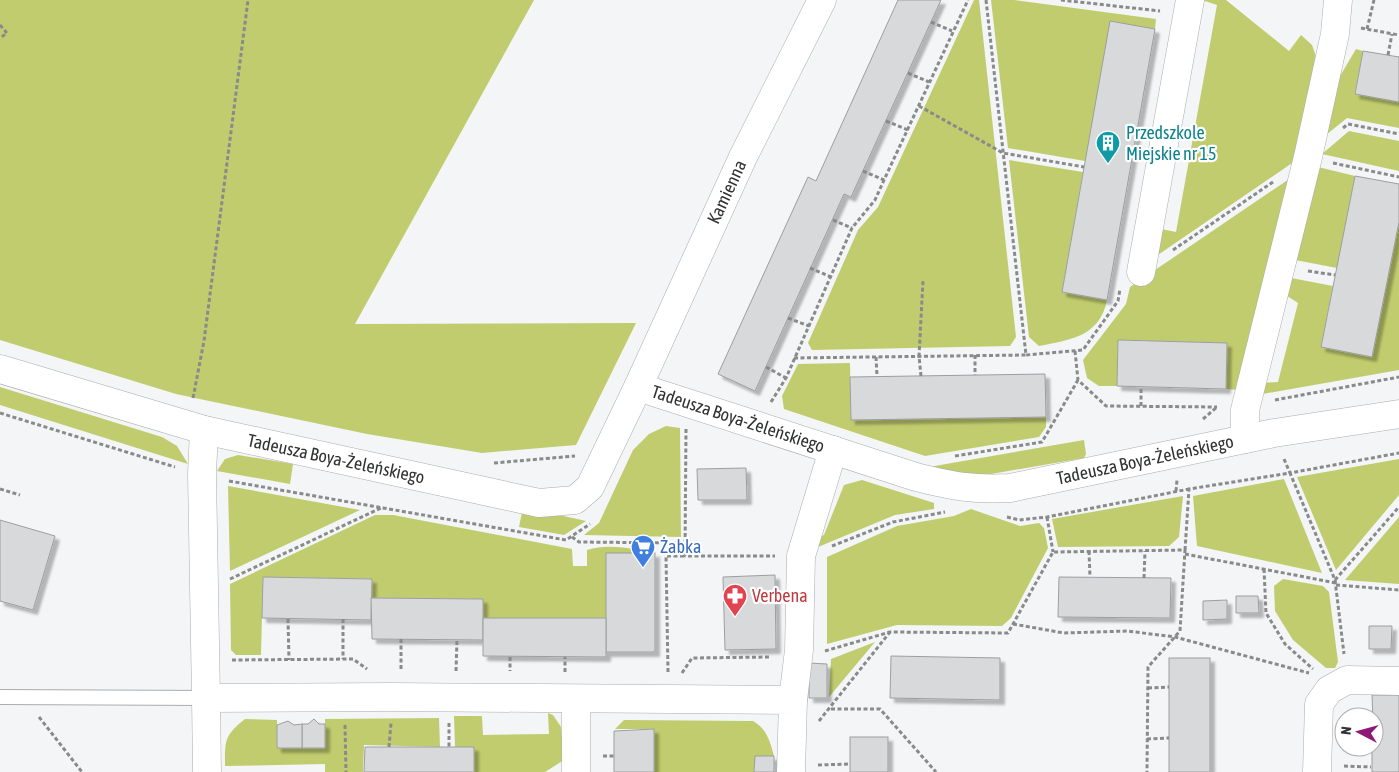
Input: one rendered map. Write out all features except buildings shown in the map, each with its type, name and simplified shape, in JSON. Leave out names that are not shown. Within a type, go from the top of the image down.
[{"type":"street","name":"Kamienna","points":[[638,387],[743,157],[822,0]]},
{"type":"street","points":[[1140,272],[1180,6]]},
{"type":"street","points":[[1244,439],[1246,406],[1308,158],[1337,12]]},
{"type":"street","name":"Tadeusza Boya-Żeleńskiego","points":[[0,369],[539,503],[575,500],[590,487],[638,387],[833,450],[959,488],[1010,488],[1244,439],[1399,414]]},
{"type":"street","points":[[198,418],[202,474],[207,772]]},
{"type":"street","points":[[802,769],[790,742],[793,700],[800,650],[801,556],[833,450]]},
{"type":"street","points":[[1328,769],[1319,704],[1329,690],[1334,678],[1399,681]]},
{"type":"street","points":[[206,698],[396,686],[576,699],[793,700]]},
{"type":"street","points":[[576,699],[576,772]]},
{"type":"lane","points":[[0,697],[206,698]]},
{"type":"path","points":[[198,418],[204,342],[248,0]]},
{"type":"path","points":[[758,426],[786,378],[852,228],[875,200],[968,0]]},
{"type":"path","points":[[986,0],[1026,355]]},
{"type":"path","points":[[1062,0],[1180,6]]},
{"type":"path","points":[[1367,29],[1374,0]]},
{"type":"path","points":[[1337,12],[1367,29],[1399,35]]},
{"type":"path","points":[[930,22],[952,32]]},
{"type":"path","points":[[0,25],[7,33],[0,38]]},
{"type":"path","points":[[1388,55],[1392,34]]},
{"type":"path","points":[[908,73],[929,82]]},
{"type":"path","points":[[918,106],[1003,153],[1084,167]]},
{"type":"path","points":[[886,121],[908,130]]},
{"type":"path","points":[[1341,130],[1348,124],[1399,134]]},
{"type":"path","points":[[794,358],[1026,355],[1083,350],[1118,301],[1122,276],[1133,278],[1308,158],[1399,177]]},
{"type":"path","points":[[863,171],[884,180]]},
{"type":"path","points":[[833,220],[852,228]]},
{"type":"path","points":[[810,268],[831,277]]},
{"type":"path","points":[[921,376],[919,356],[923,281]]},
{"type":"path","points":[[788,318],[809,326]]},
{"type":"path","points":[[1075,351],[1078,380],[1106,406],[1246,406],[1399,377]]},
{"type":"path","points":[[975,355],[976,375]]},
{"type":"path","points":[[876,357],[877,376]]},
{"type":"path","points":[[766,367],[786,378]]},
{"type":"path","points":[[1141,406],[1142,387]]},
{"type":"path","points":[[0,413],[202,474]]},
{"type":"path","points":[[685,556],[686,427]]},
{"type":"path","points":[[487,464],[583,456]]},
{"type":"path","points":[[1147,772],[1148,667],[1180,631],[1189,489],[1290,473],[1336,583],[1334,678]]},
{"type":"path","points":[[0,489],[20,495]]},
{"type":"path","points":[[222,582],[383,507]]},
{"type":"path","points":[[1336,583],[1399,507]]},
{"type":"path","points":[[673,675],[668,672],[666,556],[801,556],[814,554],[893,522],[952,510]]},
{"type":"path","points":[[679,677],[692,658],[782,657],[800,650],[826,651],[890,632],[1008,633],[1053,552],[1047,517]]},
{"type":"path","points":[[572,537],[579,542],[685,543]]},
{"type":"path","points":[[1089,551],[1090,577]]},
{"type":"path","points":[[1144,578],[1145,551]]},
{"type":"path","points":[[1053,552],[1185,552],[1336,583],[1399,590]]},
{"type":"path","points":[[1264,569],[1266,612],[1285,644],[1334,678]]},
{"type":"path","points":[[288,618],[289,660]]},
{"type":"path","points":[[343,619],[343,659]]},
{"type":"path","points":[[1013,624],[1064,633],[1126,631],[1175,637],[1334,678]]},
{"type":"path","points":[[790,742],[823,718],[890,632]]},
{"type":"path","points":[[205,661],[353,659],[391,685],[396,686],[401,639]]},
{"type":"path","points":[[456,676],[457,639]]},
{"type":"path","points":[[1148,688],[1169,687]]},
{"type":"path","points":[[26,697],[44,725],[82,772]]},
{"type":"path","points":[[830,709],[880,709],[936,772]]},
{"type":"path","points":[[345,723],[346,772]]},
{"type":"path","points":[[1147,739],[1169,738]]},
{"type":"path","points":[[802,769],[850,764]]},
{"type":"path","points":[[1328,769],[1372,767]]},
{"type":"green space","points":[[0,0],[534,0],[355,324],[636,323],[576,445],[482,453],[367,434],[176,394],[0,340]]},
{"type":"green space","points":[[974,0],[979,0],[1016,337],[1010,346],[812,350],[808,343],[858,230],[878,207]]},
{"type":"green space","points":[[991,0],[1014,0],[1156,19],[1155,29],[1085,161],[1008,148]]},
{"type":"green space","points":[[1202,0],[1226,0],[1289,51],[1301,35],[1312,45],[1320,68],[1298,159],[1155,257],[1161,229],[1176,232],[1217,5]]},
{"type":"green space","points":[[1356,49],[1363,51],[1355,93],[1399,102],[1399,128],[1347,118],[1321,139],[1333,88]]},
{"type":"green space","points":[[1349,131],[1399,141],[1399,171],[1322,154]]},
{"type":"green space","points":[[1009,160],[1083,172],[1062,292],[1107,300],[1098,322],[1082,335],[1072,339],[1039,346],[1029,337]]},
{"type":"green space","points":[[1318,167],[1355,176],[1337,268],[1290,259]]},
{"type":"green space","points":[[1295,175],[1239,390],[1226,389],[1227,343],[1118,340],[1117,386],[1099,386],[1087,378],[1083,360],[1126,304],[1130,287]]},
{"type":"green space","points":[[1399,222],[1399,370],[1257,395],[1259,383],[1278,382],[1298,303],[1281,292],[1286,277],[1333,286],[1321,347],[1372,357]]},
{"type":"green space","points":[[850,363],[851,419],[1046,417],[1046,427],[1039,437],[925,456],[784,409],[782,396],[798,364]]},
{"type":"green space","points":[[0,387],[162,437],[177,446],[188,464],[0,405]]},
{"type":"green space","points":[[666,426],[680,428],[681,537],[584,535],[599,523],[633,450],[649,434]]},
{"type":"green space","points":[[1084,440],[1086,454],[1084,458],[991,474],[968,474],[929,467]]},
{"type":"green space","points":[[238,455],[293,464],[290,484],[217,471],[225,459]]},
{"type":"green space","points":[[1399,459],[1399,495],[1336,570],[1297,477]]},
{"type":"green space","points":[[1284,479],[1322,573],[1197,546],[1193,496]]},
{"type":"green space","points":[[862,480],[934,503],[934,509],[895,515],[818,547],[817,538],[824,535],[844,485]]},
{"type":"green space","points":[[228,486],[360,510],[230,571]]},
{"type":"green space","points":[[1183,496],[1179,537],[1169,546],[1058,547],[1052,519]]},
{"type":"green space","points":[[523,507],[586,521],[564,535],[519,527]]},
{"type":"green space","points":[[971,509],[1020,526],[1039,523],[1044,528],[1048,548],[1011,618],[1002,626],[897,625],[827,644],[827,557],[897,526],[954,516]]},
{"type":"green space","points":[[375,515],[393,515],[572,549],[573,566],[587,566],[587,550],[595,548],[621,547],[655,553],[606,553],[606,618],[483,618],[483,599],[371,598],[372,579],[263,577],[261,655],[236,655],[231,650],[230,584]]},
{"type":"green space","points":[[1399,517],[1399,584],[1345,580]]},
{"type":"green space","points":[[1283,579],[1323,586],[1329,592],[1338,662],[1335,668],[1326,668],[1293,640],[1275,611],[1274,586]]},
{"type":"green space","points":[[875,642],[829,697],[831,659]]},
{"type":"green space","points":[[548,713],[553,715],[561,727],[564,760],[545,772],[474,772],[474,747],[455,747],[454,716],[482,716],[483,735],[549,734]]},
{"type":"green space","points":[[439,718],[440,747],[364,745],[363,772],[325,772],[325,764],[225,766],[225,750],[229,734],[245,719],[277,720],[277,748],[325,748],[325,719]]},
{"type":"green space","points":[[624,720],[753,721],[765,732],[774,756],[755,757],[754,772],[654,772],[654,729],[615,729]]},
{"type":"place","name":"Przedszkole Miejskie nr 15","points":[[1108,164]]},
{"type":"place","name":"Żabka","points":[[643,568]]},
{"type":"place","name":"Verbena","points":[[735,617]]}]
